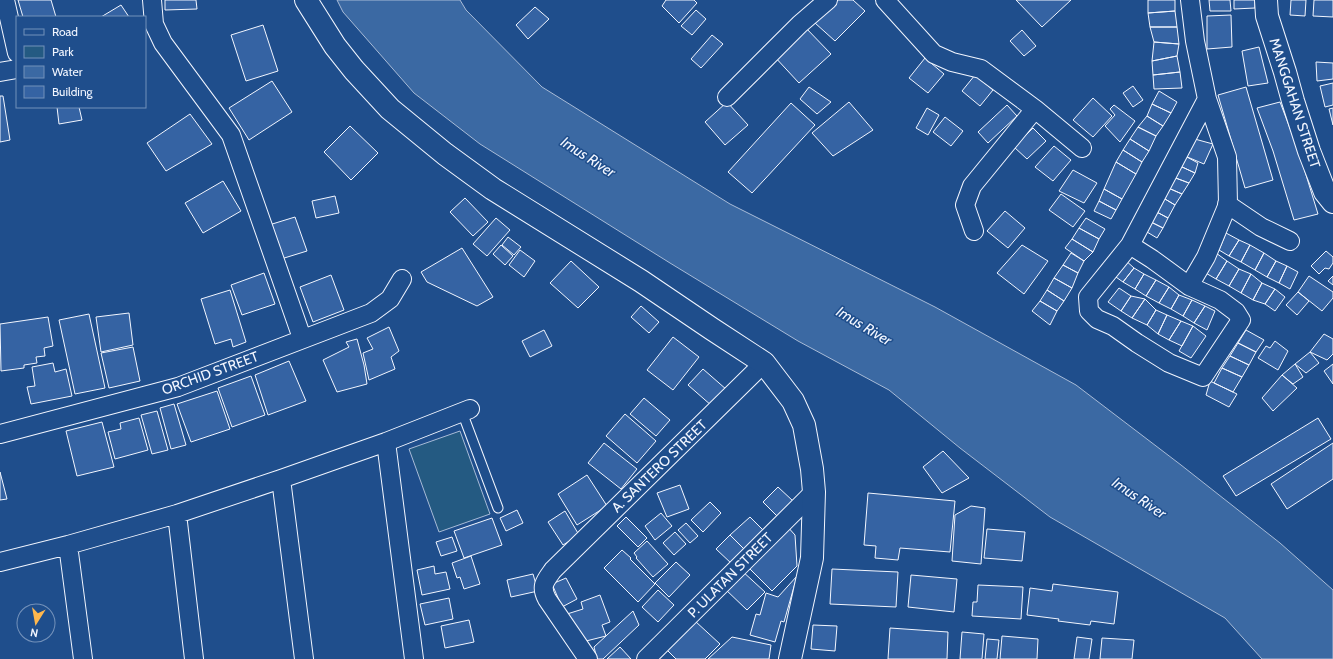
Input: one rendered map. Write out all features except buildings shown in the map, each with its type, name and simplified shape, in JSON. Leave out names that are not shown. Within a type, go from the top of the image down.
[{"type":"main road","points":[[306,0],[335,46],[354,70],[390,109],[445,154],[499,193],[641,281],[764,363],[793,402],[804,425],[812,469],[814,492],[812,558],[790,659]]},
{"type":"main road","name":"MANGGAHAN STREET","points":[[1266,0],[1267,16],[1297,114],[1325,192],[1333,202]]},
{"type":"street","points":[[5,0],[16,49]]},
{"type":"street","points":[[152,0],[154,24],[163,43],[231,135],[302,338]]},
{"type":"street","points":[[727,97],[800,24],[828,0]]},
{"type":"street","points":[[884,0],[934,54],[952,62],[981,68],[1035,109],[1082,148]]},
{"type":"street","points":[[1188,286],[1206,257],[1227,204],[1227,157],[1208,99],[1195,42],[1190,0]]},
{"type":"street","points":[[0,72],[16,69]]},
{"type":"street","points":[[1130,245],[1152,259],[1188,286],[1220,300],[1236,312],[1241,320],[1203,376],[1169,363],[1113,326],[1097,319],[1089,311],[1088,297],[1130,245],[1208,99]]},
{"type":"street","points":[[974,231],[965,205],[972,186],[1035,109]]},
{"type":"street","points":[[1227,204],[1262,227],[1290,241]]},
{"type":"street","name":"ORCHID STREET","points":[[0,434],[178,386],[371,313],[390,299],[402,279]]},
{"type":"street","name":"A. SANTERO STREET","points":[[588,659],[543,592],[545,581],[553,570],[764,363]]},
{"type":"street","points":[[0,562],[68,545],[177,514],[386,442],[466,410]]},
{"type":"street","points":[[386,442],[414,659]]},
{"type":"street","points":[[281,479],[304,659]]},
{"type":"street","name":"P. ULATAN STREET","points":[[646,659],[814,492]]},
{"type":"street","points":[[177,514],[194,659]]},
{"type":"street","points":[[68,545],[83,659]]},
{"type":"lane","points":[[466,410],[498,508]]},
{"type":"green space","points":[[460,431],[490,514],[439,532],[409,449]]},
{"type":"water","name":"Imus River","points":[[337,0],[460,0],[466,10],[542,87],[730,204],[935,307],[1076,385],[1280,543],[1333,590],[1333,659],[1262,659],[1225,618],[1050,517],[960,448],[889,390],[798,341],[480,144],[414,93],[343,12]]}]
